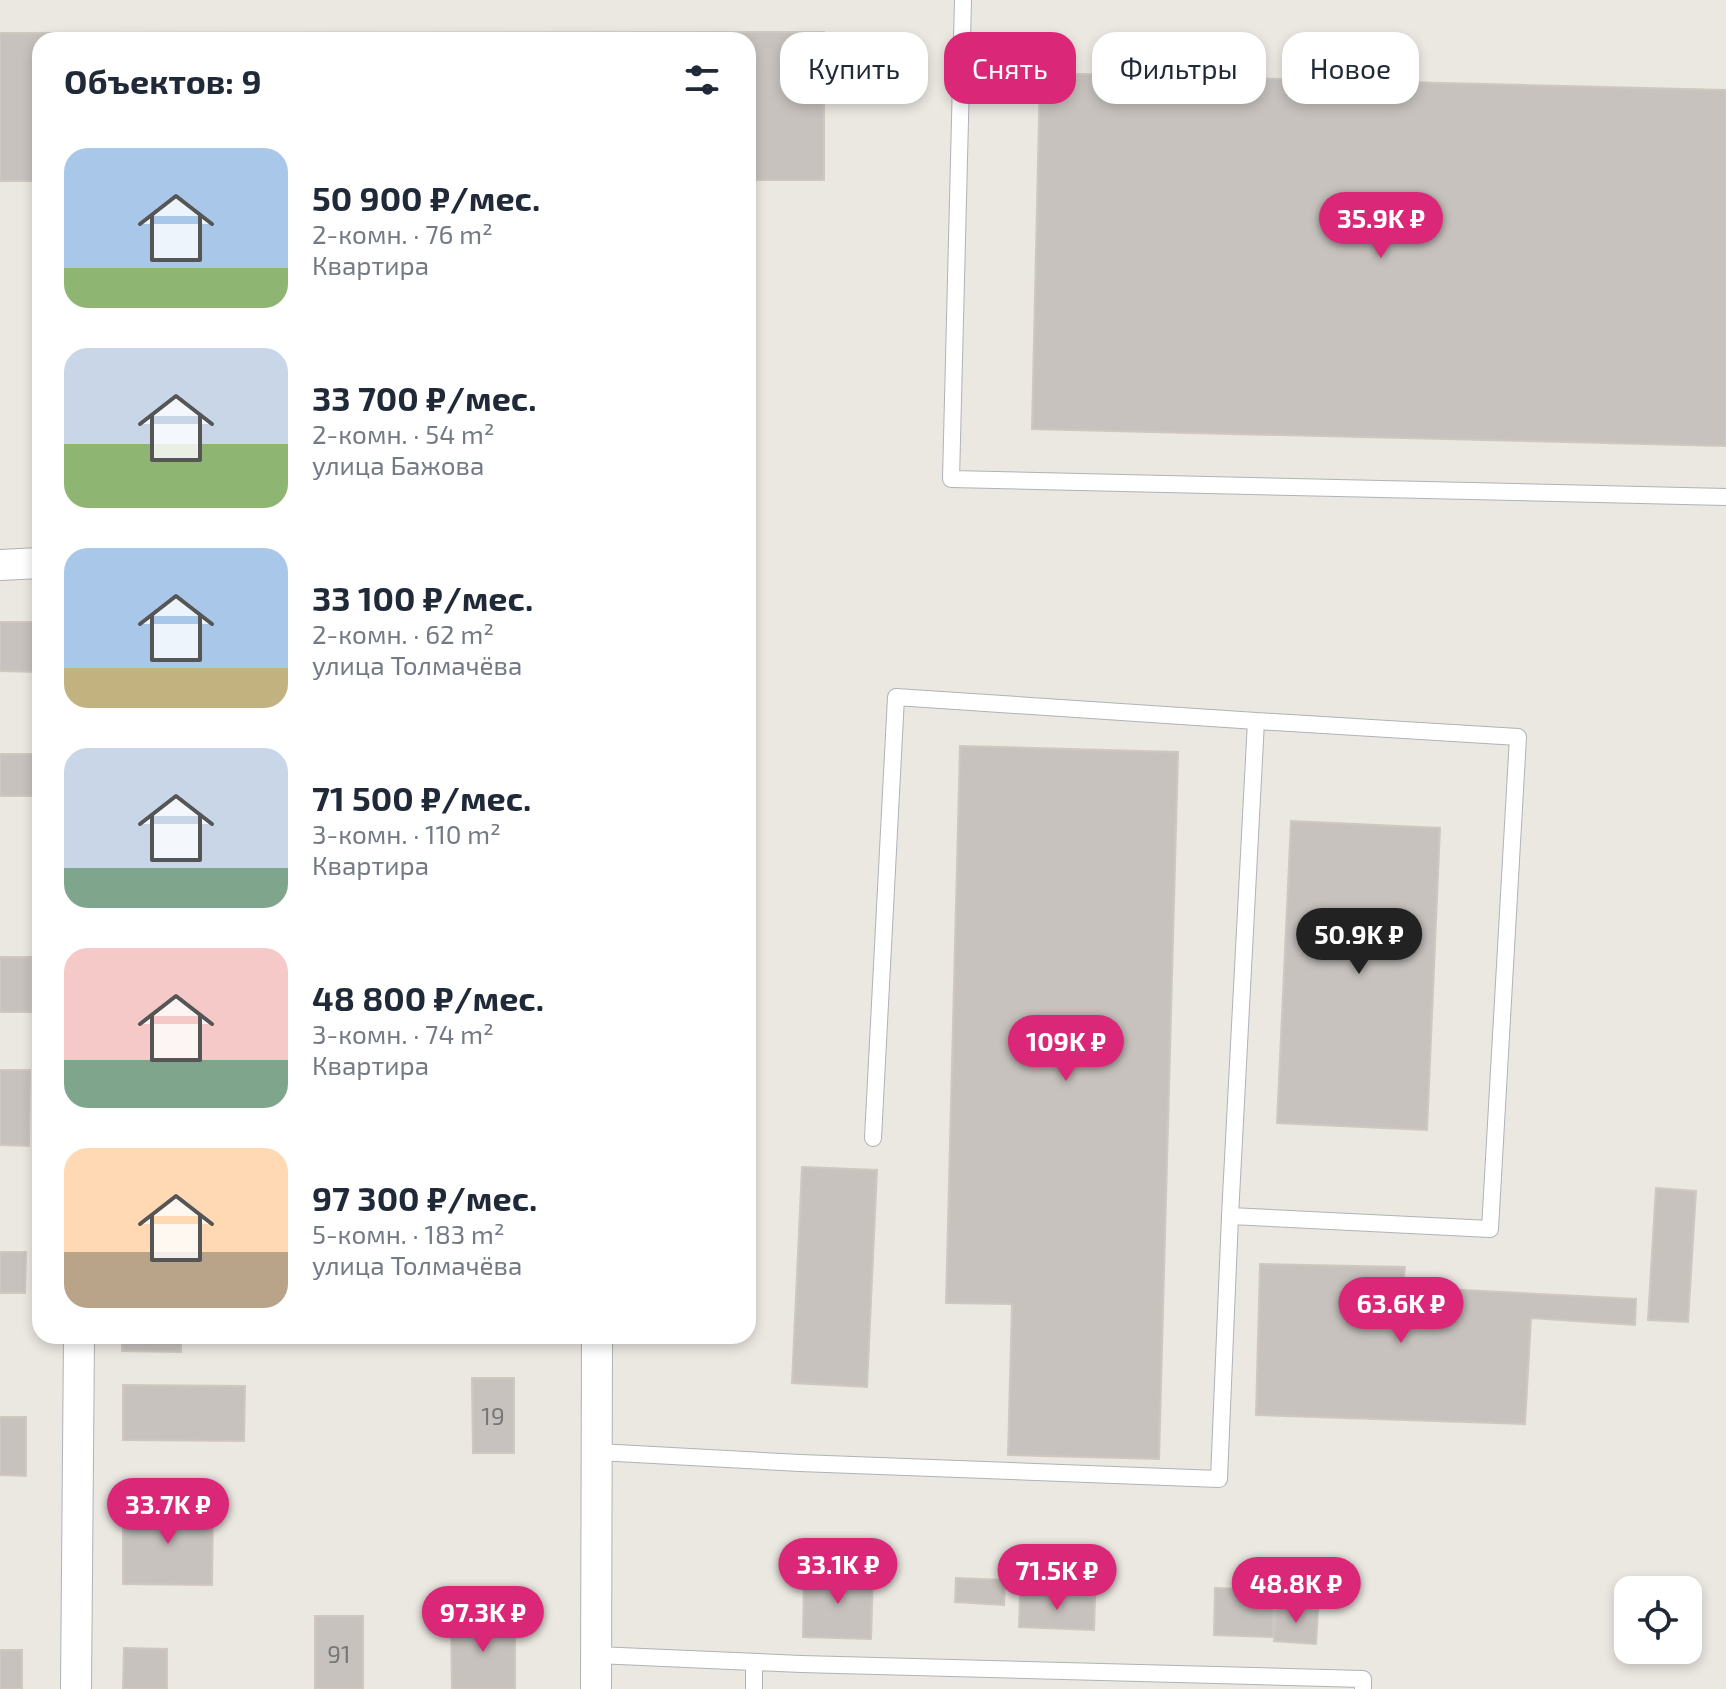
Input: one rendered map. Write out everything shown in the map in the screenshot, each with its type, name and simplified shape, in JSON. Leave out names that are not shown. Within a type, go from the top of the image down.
[{"type":"street","points":[[0,565],[32,563]]},
{"type":"street","points":[[76,1689],[79,1344]]},
{"type":"street","points":[[596,1689],[597,1344]]},
{"type":"lane","points":[[963,0],[951,479],[1726,497]]},
{"type":"lane","points":[[873,1138],[896,697],[1518,737],[1490,1229],[1230,1216]]},
{"type":"lane","points":[[598,1452],[1219,1479],[1256,721]]},
{"type":"lane","points":[[597,1655],[1363,1679],[1363,1689]]},
{"type":"lane","points":[[754,1662],[754,1689]]},
{"type":"building","points":[[756,32],[780,32],[780,104],[824,104],[824,180],[756,180]]},
{"type":"building","points":[[0,33],[32,33],[32,181],[0,181]]},
{"type":"building","points":[[1076,74],[1092,74],[1092,104],[1266,104],[1266,79],[1282,79],[1282,104],[1419,104],[1419,82],[1726,90],[1726,446],[1032,429],[1039,104],[1076,104]]},
{"type":"building","points":[[0,622],[32,622],[32,672],[0,671]]},
{"type":"building","points":[[960,746],[1178,752],[1159,1459],[1008,1455],[1012,1304],[946,1303]]},
{"type":"building","points":[[0,754],[32,754],[32,796],[0,796]]},
{"type":"building","points":[[1291,821],[1440,828],[1427,1130],[1277,1123]]},
{"type":"building","points":[[0,957],[31,957],[31,1012],[0,1012]]},
{"type":"building","points":[[0,1070],[30,1070],[29,1146],[0,1145]]},
{"type":"building","points":[[802,1167],[877,1170],[867,1387],[792,1383]]},
{"type":"building","points":[[1656,1188],[1696,1191],[1688,1322],[1648,1320]]},
{"type":"building","points":[[0,1252],[26,1252],[25,1293],[0,1293]]},
{"type":"building","points":[[1260,1264],[1405,1267],[1403,1287],[1636,1299],[1635,1325],[1531,1318],[1525,1424],[1256,1415]]},
{"type":"building","points":[[122,1344],[181,1344],[181,1352],[122,1351]]},
{"type":"building","points":[[472,1378],[514,1378],[514,1453],[473,1453]]},
{"type":"building","points":[[123,1385],[245,1386],[244,1441],[123,1440]]},
{"type":"building","points":[[0,1417],[26,1417],[26,1476],[0,1475]]},
{"type":"building","points":[[123,1508],[213,1509],[212,1585],[123,1584]]},
{"type":"building","points":[[804,1574],[873,1575],[871,1639],[803,1637]]},
{"type":"building","points":[[956,1578],[1005,1580],[1004,1605],[955,1602]]},
{"type":"building","points":[[1215,1588],[1274,1590],[1273,1637],[1214,1635]]},
{"type":"building","points":[[1020,1594],[1095,1597],[1094,1630],[1019,1627]]},
{"type":"building","points":[[1276,1607],[1318,1609],[1316,1644],[1274,1641]]},
{"type":"building","points":[[315,1616],[363,1616],[363,1689],[315,1689]]},
{"type":"building","points":[[451,1620],[515,1620],[515,1689],[452,1689]]},
{"type":"building","points":[[124,1648],[167,1649],[167,1689],[123,1689]]},
{"type":"building","points":[[0,1650],[22,1650],[22,1689],[0,1689]]}]
